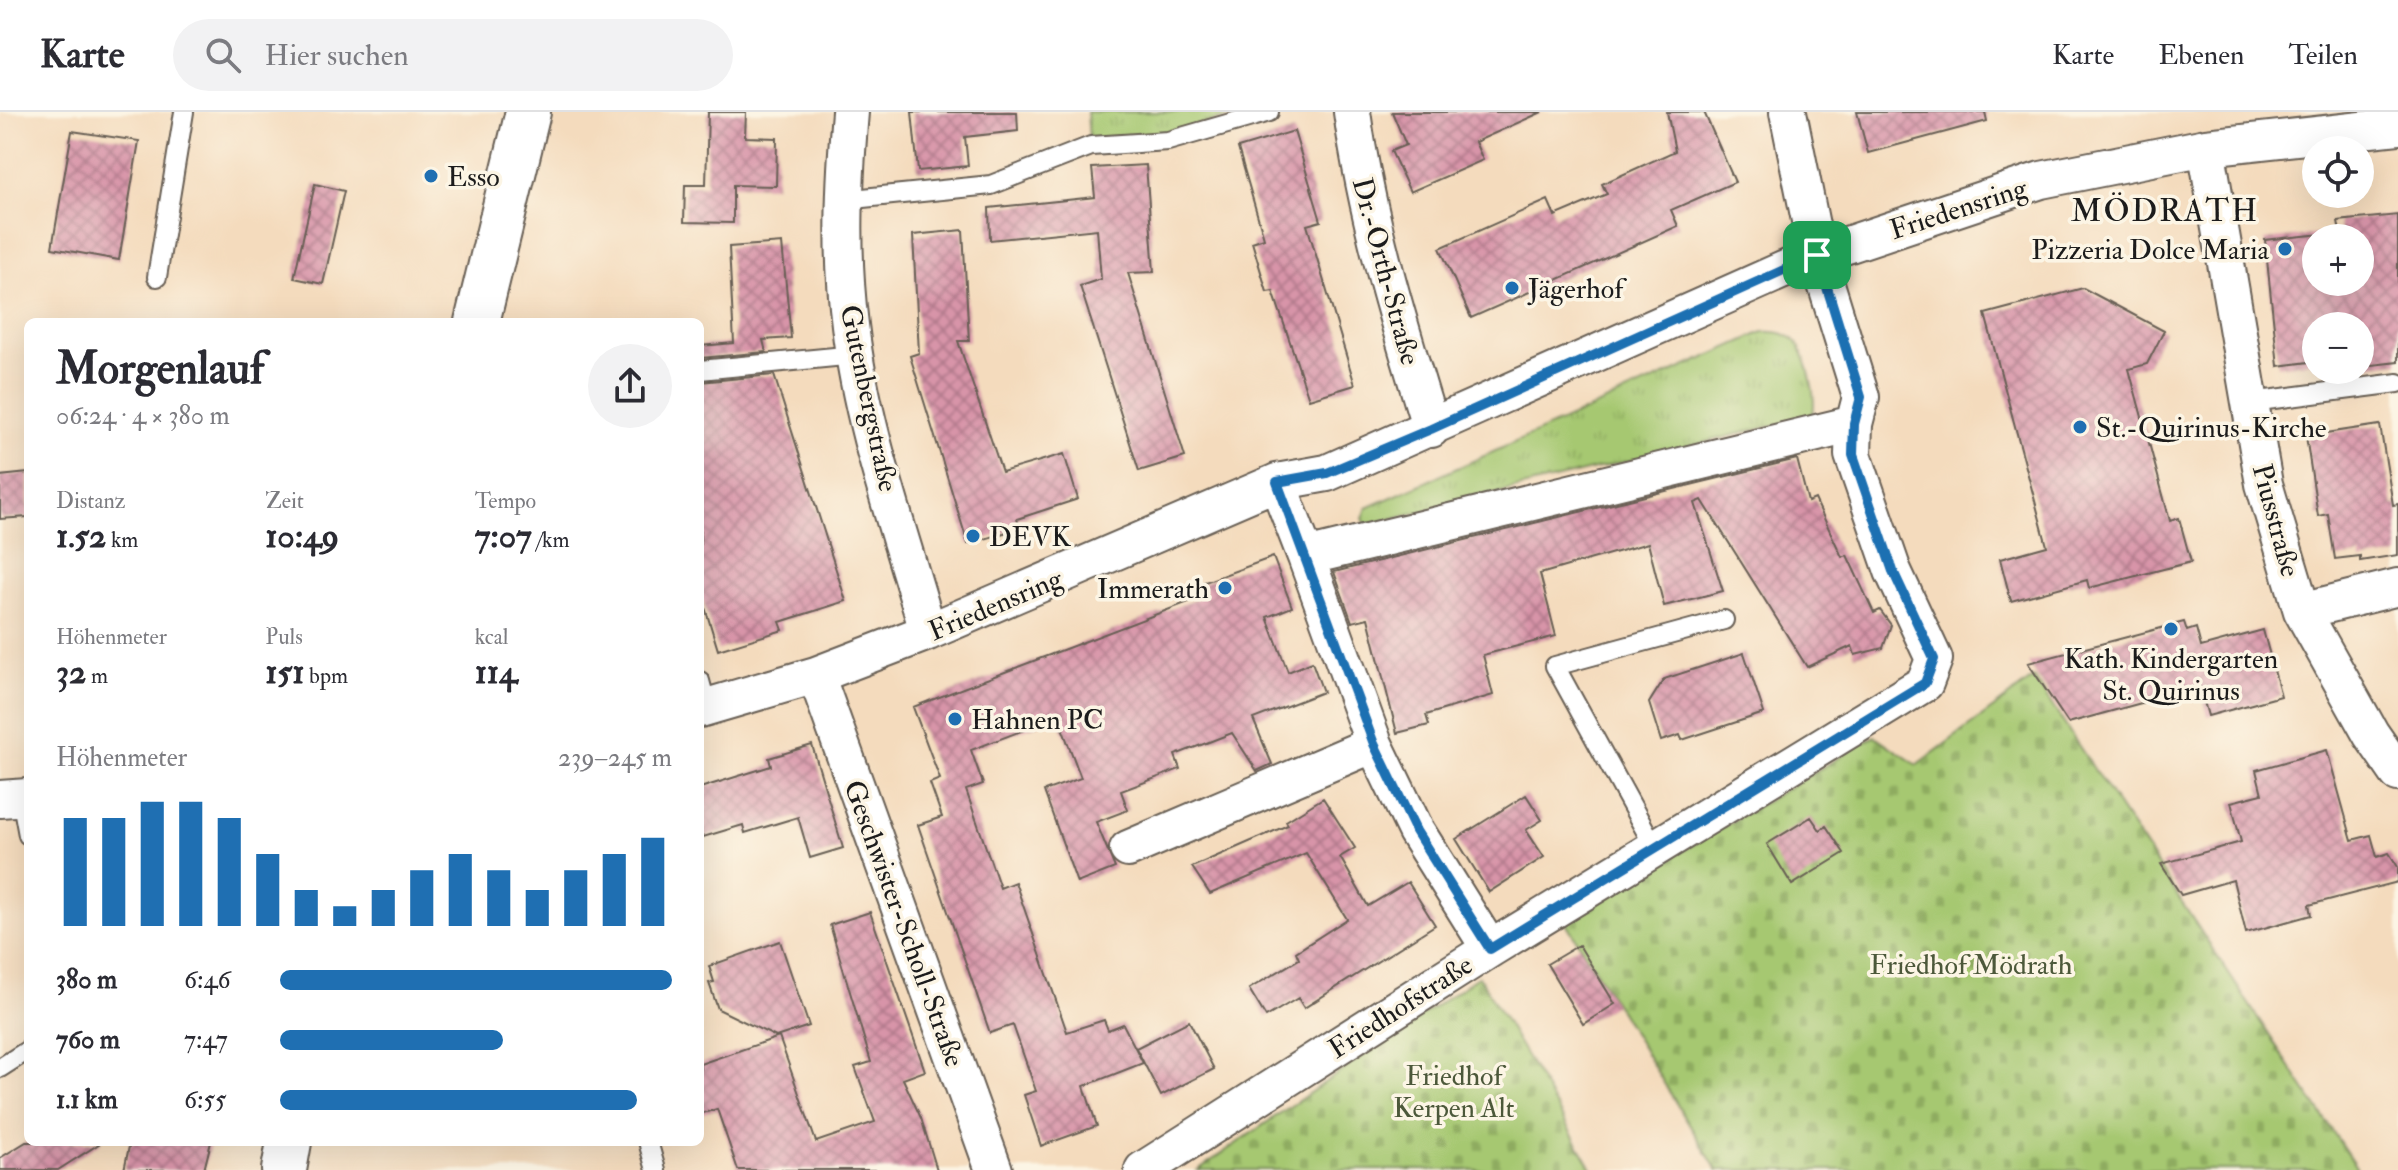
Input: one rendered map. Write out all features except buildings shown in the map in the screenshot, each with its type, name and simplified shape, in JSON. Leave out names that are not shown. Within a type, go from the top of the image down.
[{"type":"street","points":[[478,318],[528,112]]},
{"type":"street","name":"Gutenbergstraße","points":[[850,112],[843,200],[850,325],[868,421],[928,632]]},
{"type":"street","name":"Dr.-Orth-Straße","points":[[1352,112],[1361,180],[1379,258],[1431,429]]},
{"type":"street","points":[[1306,557],[1854,424],[1861,397],[1817,255],[1788,112]]},
{"type":"street","name":"Friedensring","points":[[704,699],[816,675],[928,632],[1277,482],[1327,473],[1817,255],[2041,180],[2206,147],[2264,125],[2398,126]]},
{"type":"street","name":"Piusstraße","points":[[2206,147],[2264,484],[2302,611],[2371,734],[2398,773]]},
{"type":"street","name":"Friedhofstraße","points":[[1143,1170],[1490,949],[1925,683],[1934,659],[1893,571],[1853,455],[1854,424]]},
{"type":"street","points":[[1277,482],[1374,744],[1416,831],[1490,949]]},
{"type":"street","points":[[2302,611],[2398,587]]},
{"type":"street","name":"Geschwister-Scholl-Straße","points":[[816,675],[994,1170]]},
{"type":"street","points":[[1128,849],[1374,744]]},
{"type":"street","points":[[284,1170],[288,1146]]},
{"type":"lane","points":[[157,277],[184,112]]},
{"type":"lane","points":[[843,200],[991,185],[1091,146],[1168,141],[1269,112]]},
{"type":"lane","points":[[704,370],[855,355]]},
{"type":"lane","points":[[2251,402],[2398,383]]},
{"type":"lane","points":[[1655,848],[1555,666],[1724,620]]},
{"type":"lane","points":[[16,798],[24,823]]},
{"type":"lane","points":[[0,1068],[24,1053]]},
{"type":"lane","points":[[649,1146],[656,1170]]},
{"type":"green space","points":[[1087,112],[1244,112],[1169,134],[1089,140]]},
{"type":"green space","points":[[1763,332],[1782,333],[1798,344],[1807,364],[1812,388],[1812,416],[1366,525],[1363,518],[1367,508]]},
{"type":"green space","name":"Friedhof Mödrath","points":[[2034,678],[2358,1170],[1717,1170],[1565,921],[1875,736],[1917,765]]},
{"type":"green space","name":"Friedhof Kerpen Alt","points":[[1479,976],[1593,1170],[1198,1170]]},
{"type":"place","name":"Esso","points":[[431,176]]},
{"type":"place","name":"Pizzeria Dolce Maria","points":[[2285,249]]},
{"type":"place","name":"Jägerhof","points":[[1512,288]]},
{"type":"place","name":"St.-Quirinus-Kirche","points":[[2080,427]]},
{"type":"place","name":"DEVK","points":[[973,536]]},
{"type":"place","name":"Immerath","points":[[1225,588]]},
{"type":"place","name":"Kath. Kindergarten St. Quirinus","points":[[2171,629]]},
{"type":"place","name":"Hahnen PC","points":[[955,719]]},
{"type":"district","name":"MÖDRATH","points":[[2165,210]]},
{"type":"route","points":[[1817,255],[1861,397],[1854,424],[1853,455],[1893,571],[1934,659],[1925,683],[1490,949],[1416,831],[1374,744],[1277,482],[1327,473],[1817,255]]}]
